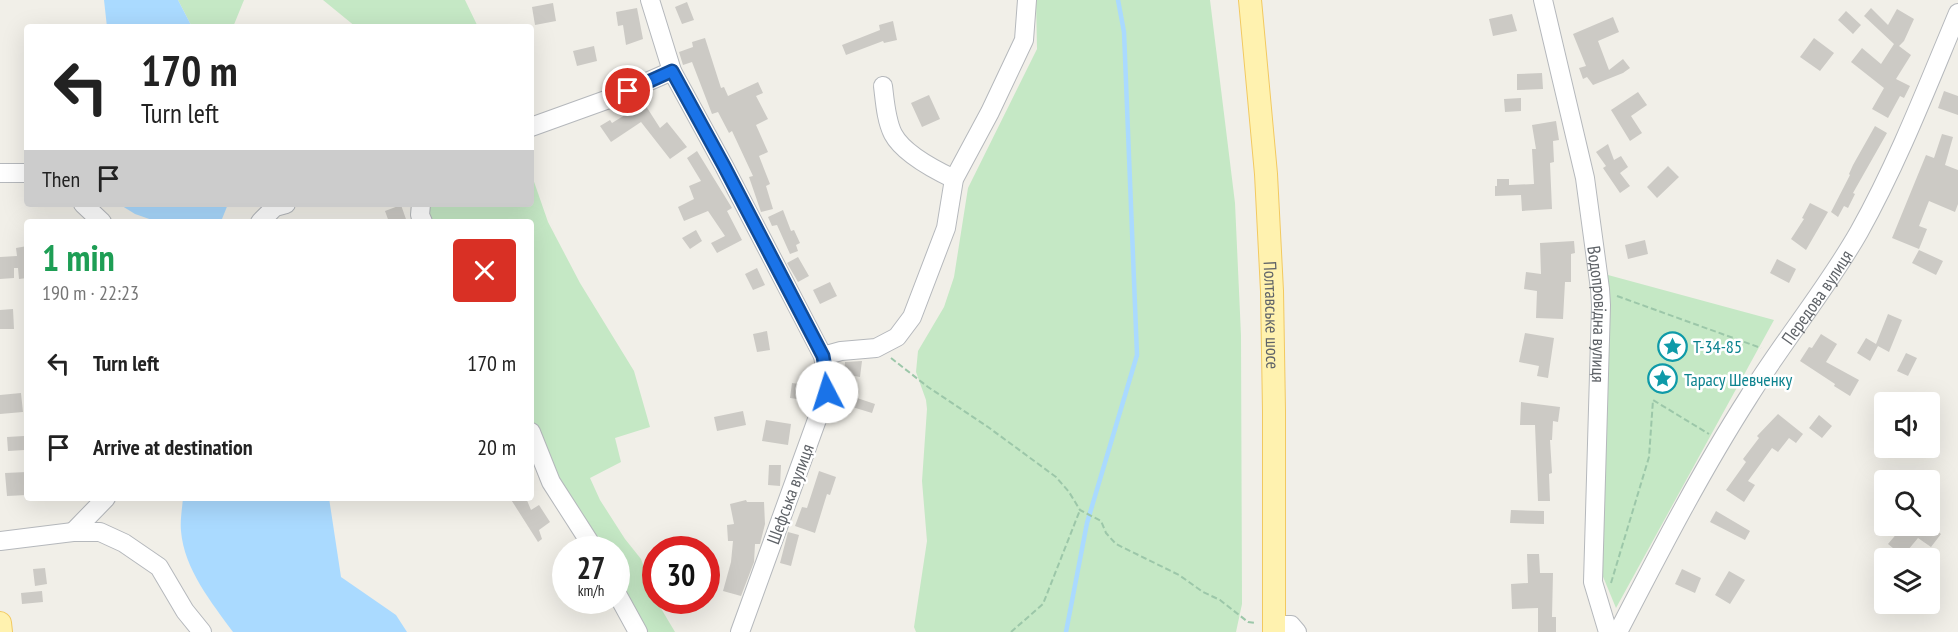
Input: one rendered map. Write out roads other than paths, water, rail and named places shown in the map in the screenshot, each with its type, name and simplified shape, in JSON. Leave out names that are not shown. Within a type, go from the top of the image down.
[{"type":"main road","name":"Полтавське шосе","points":[[1250,0],[1266,174],[1272,291],[1274,628]]},
{"type":"main road","points":[[0,623],[1,632]]},
{"type":"street","name":"Шефська вулиця","points":[[650,0],[672,71],[823,356],[826,373],[827,392],[741,632]]},
{"type":"street","points":[[823,356],[841,351],[876,348],[897,337],[912,317],[946,228],[954,179],[990,112],[1024,39],[1027,0]]},
{"type":"street","name":"Водопровідна вулиця","points":[[1544,0],[1585,178],[1600,289],[1593,582],[1608,632]]},
{"type":"street","name":"Передова вулиця","points":[[1618,632],[1677,519],[1748,396],[1819,295],[1858,234],[1881,192],[1958,13]]},
{"type":"street","points":[[534,126],[606,100],[672,71]]},
{"type":"street","points":[[883,86],[887,116],[893,135],[909,152],[925,164],[954,179]]},
{"type":"street","points":[[0,173],[24,173]]},
{"type":"street","points":[[86,207],[98,219]]},
{"type":"street","points":[[263,219],[275,207]]},
{"type":"street","points":[[534,440],[551,482],[586,536]]},
{"type":"street","points":[[73,532],[102,501]]},
{"type":"street","points":[[0,541],[73,532],[100,532],[130,547],[159,567],[185,611],[202,632]]},
{"type":"street","points":[[628,614],[638,632]]},
{"type":"street","points":[[1274,628],[1291,625],[1297,632]]},
{"type":"water","points":[[104,0],[178,0],[190,24],[107,24]]},
{"type":"water","points":[[124,207],[227,207],[222,219],[149,219]]},
{"type":"water","points":[[183,501],[329,501],[341,577],[396,615],[407,632],[233,632],[200,585],[187,559],[183,545],[181,519]]},
{"type":"waterway","points":[[1066,632],[1087,523],[1137,355],[1124,32],[1118,0]]},
{"type":"place","name":"Т-34-85","points":[[1672,346]]},
{"type":"place","name":"Тарасу Шевченку","points":[[1663,379]]}]
